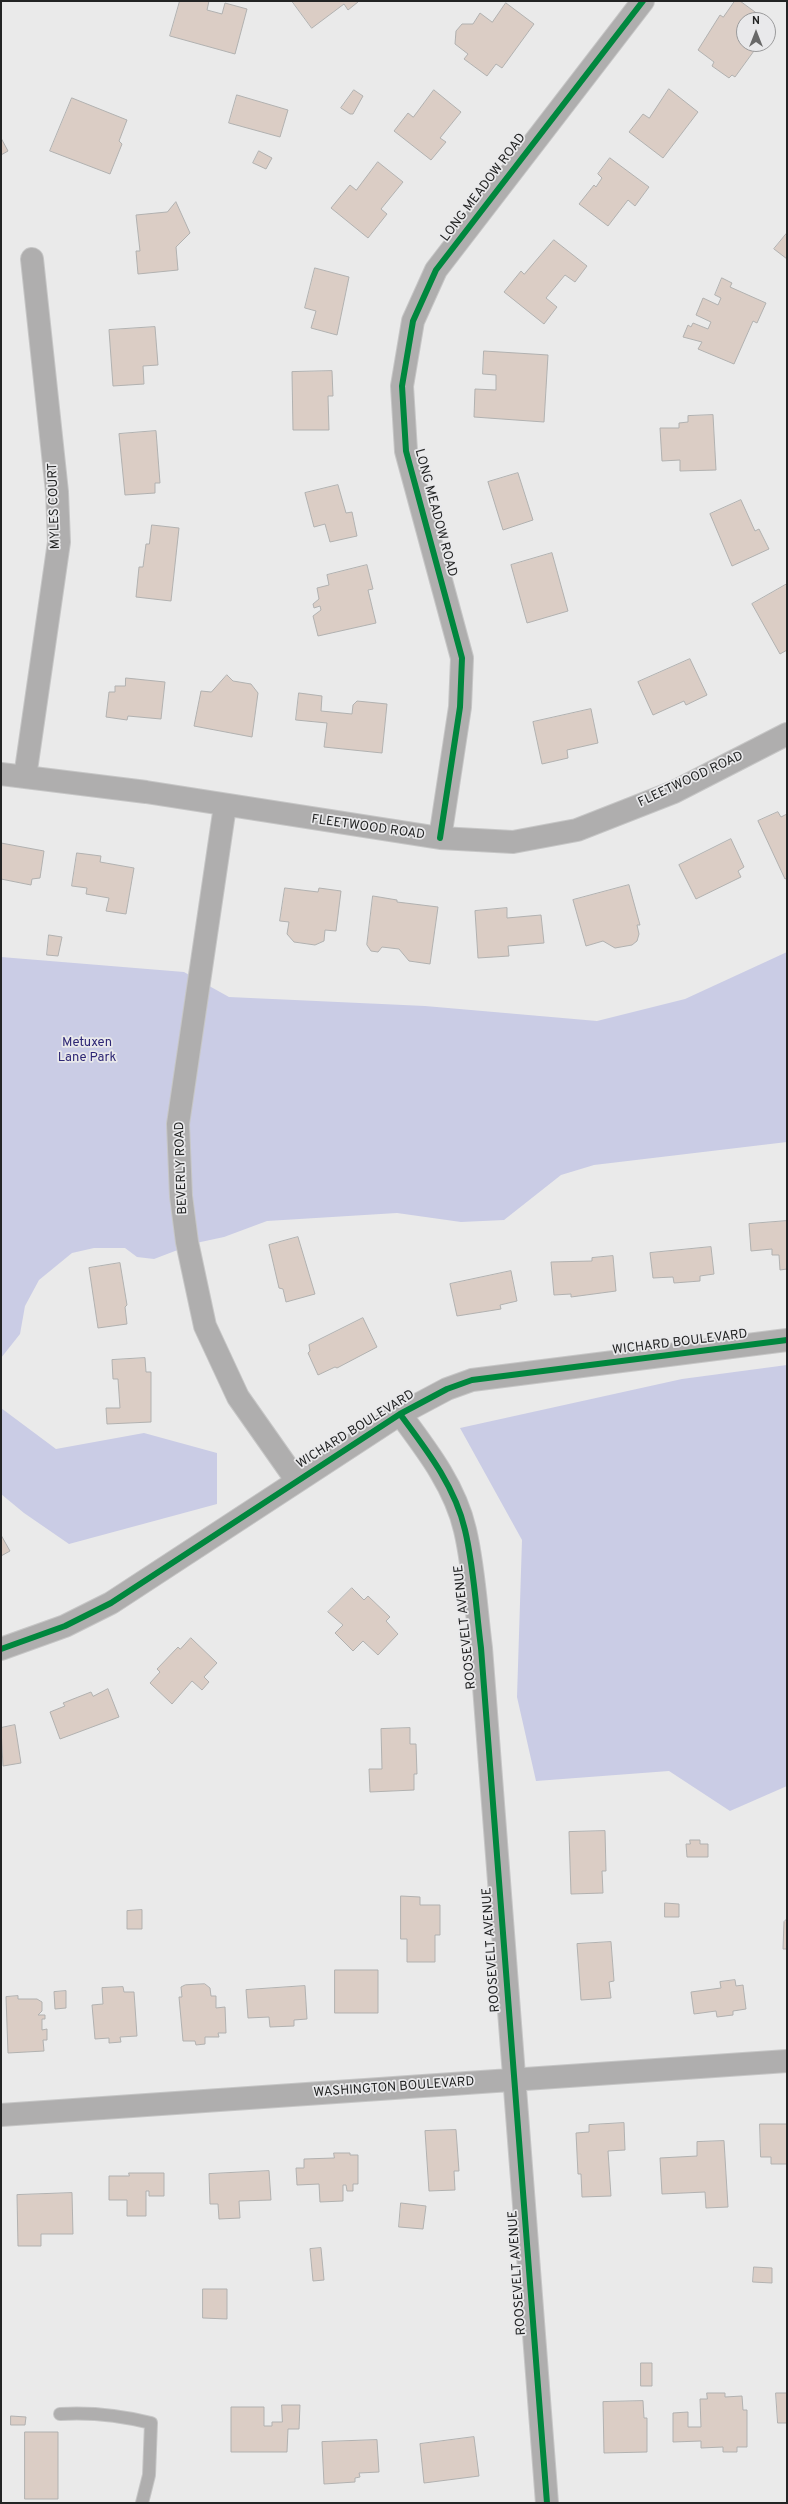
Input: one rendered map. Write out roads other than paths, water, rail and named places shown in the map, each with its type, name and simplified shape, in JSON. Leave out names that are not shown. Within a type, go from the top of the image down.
[{"type":"street","name":"LONG MEADOW ROAD","points":[[440,838],[460,707],[462,658],[406,451],[402,386],[413,321],[436,270],[643,1]]},
{"type":"street","name":"MYLES COURT","points":[[25,777],[59,542],[57,492],[32,259]]},
{"type":"street","name":"FLEETWOOD ROAD","points":[[1,774],[146,792],[225,806],[440,838],[513,842],[577,830],[674,792],[787,734]]},
{"type":"street","name":"BEVERLY ROAD","points":[[225,806],[178,1124],[181,1196],[187,1242],[205,1326],[238,1397],[297,1480]]},
{"type":"street","name":"WICHARD BOULEVARD","points":[[1,1648],[65,1626],[111,1603],[242,1519],[297,1480],[400,1414],[447,1389],[472,1380],[787,1340]]},
{"type":"street","name":"ROOSEVELT AVENUE","points":[[400,1414],[433,1459],[455,1501],[465,1529],[481,1648],[547,2503]]},
{"type":"street","name":"WASHINGTON BOULEVARD","points":[[1,2115],[787,2061]]},
{"type":"lane","points":[[60,2414],[92,2412],[117,2414],[151,2423],[149,2475],[142,2503]]},
{"type":"park label","name":"Metuxen Lane Park","points":[[87,1050]]}]
